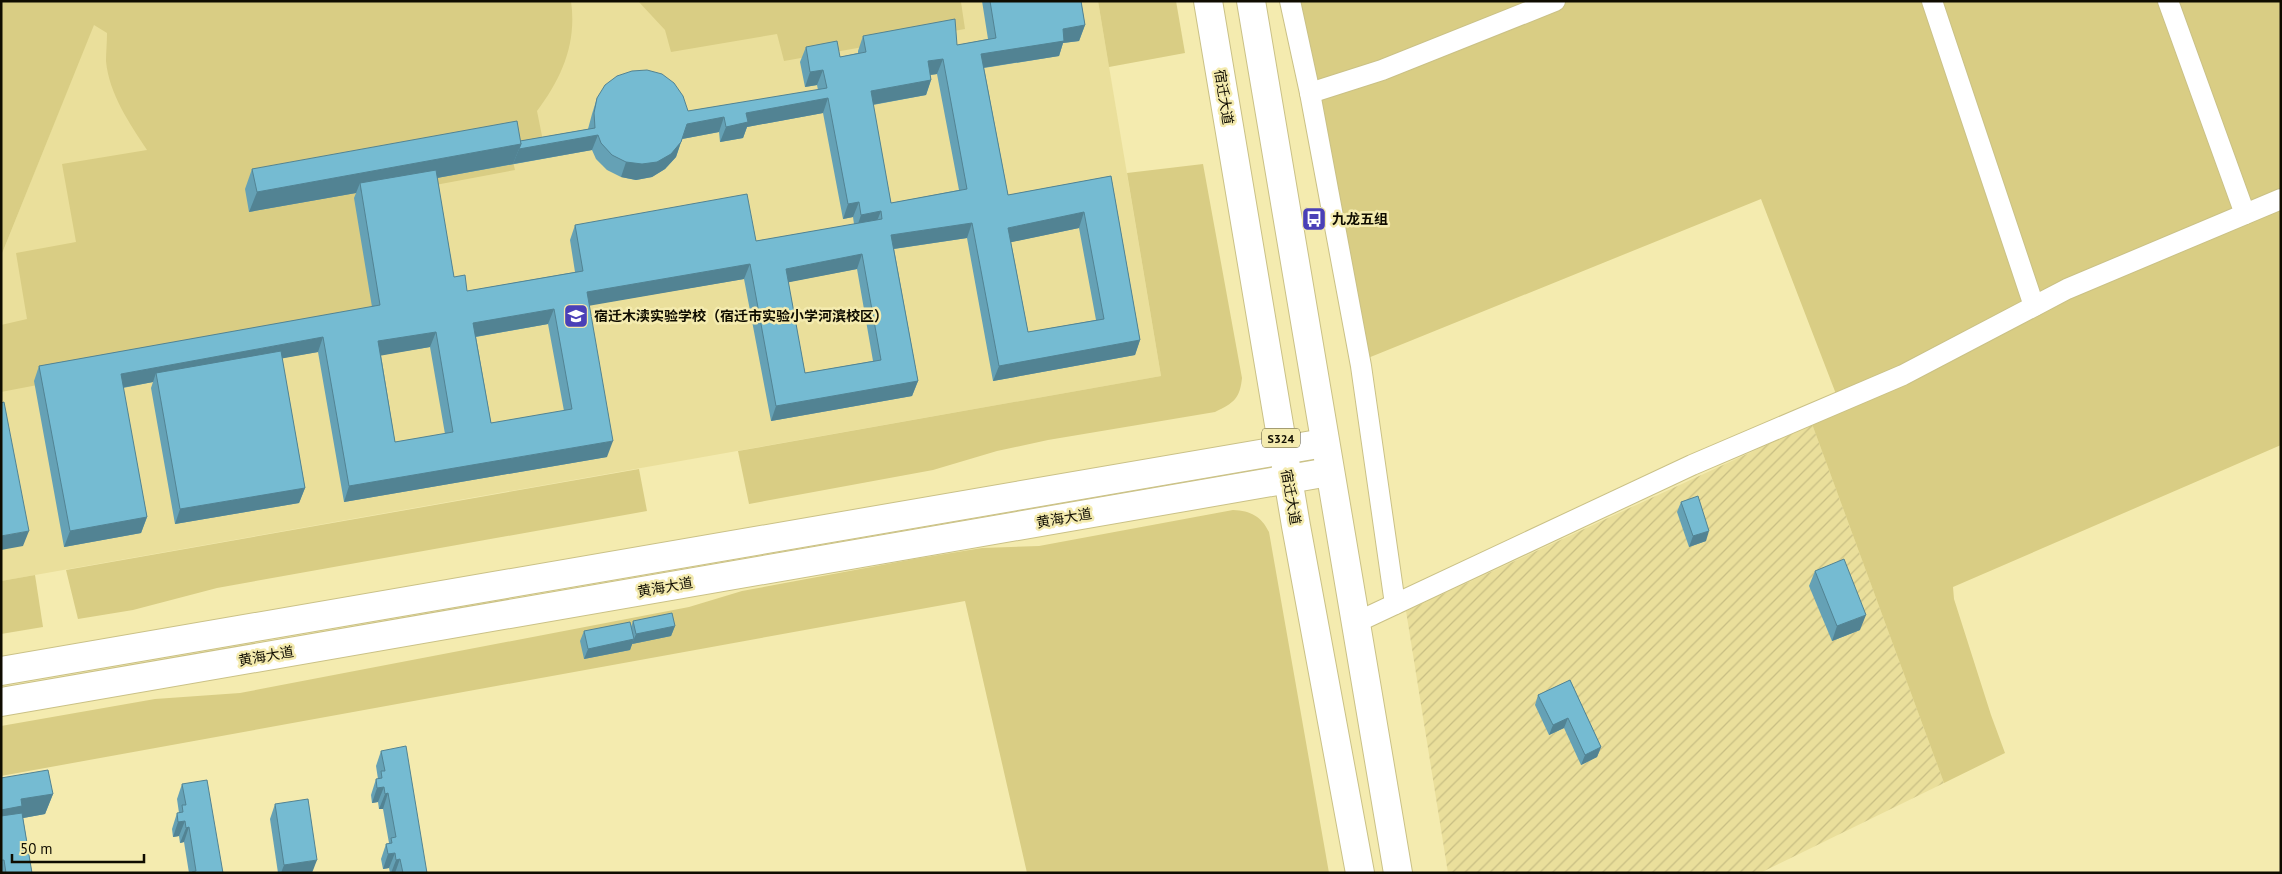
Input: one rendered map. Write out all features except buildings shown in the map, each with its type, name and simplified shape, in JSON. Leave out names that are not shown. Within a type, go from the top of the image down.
[{"type":"main road","name":"宿迁大道","points":[[1208,1],[1288,479],[1360,873]]},
{"type":"main road","points":[[1251,1],[1398,873]]},
{"type":"main road","points":[[1,671],[1324,443]]},
{"type":"main road","name":"黄海大道","points":[[1,702],[1329,472]]},
{"type":"street","points":[[1290,1],[1310,93],[1361,366],[1396,604]]},
{"type":"street","points":[[1310,93],[1382,70],[1555,1]]},
{"type":"street","points":[[1932,1],[2034,306]]},
{"type":"street","points":[[2168,1],[2245,214]]},
{"type":"street","points":[[1355,623],[1692,464],[1903,375],[2067,289],[2281,199]]},
{"type":"shaded area","points":[[1,1],[571,1],[572,31],[566,59],[560,73],[554,86],[537,111],[545,151],[512,157],[515,170],[430,186],[375,320],[1,392],[1,325],[27,319],[16,253],[76,242],[62,164],[147,150],[121,108],[111,85],[106,61],[107,33],[94,25],[1,256]]},
{"type":"shaded area","name":"宿迁木渎实验学校（宿迁市实验小学河滨校区）","points":[[103,1],[1098,1],[1161,376],[1,581],[1,256]]},
{"type":"shaded area","points":[[638,1],[965,1],[961,2],[965,29],[784,61],[777,34],[671,52],[665,30]]},
{"type":"shaded area","points":[[1098,1],[1176,1],[1185,53],[1109,67]]},
{"type":"shaded area","points":[[1299,1],[2281,1],[2281,445],[1953,587],[1954,599],[2005,753],[1944,783],[1812,424],[1836,394],[1761,199],[1368,358]]},
{"type":"shaded area","points":[[1203,164],[1242,378],[1238,395],[1227,406],[1215,412],[1048,440],[997,451],[933,470],[749,504],[738,451],[1161,376],[1127,173]]},
{"type":"shaded area","points":[[1812,424],[1944,783],[1760,873],[1448,873],[1406,611]]},
{"type":"shaded area","points":[[639,469],[647,511],[217,588],[133,610],[78,619],[66,570]]},
{"type":"shaded area","points":[[1233,510],[1255,515],[1263,522],[1269,532],[1329,873],[1027,873],[965,601],[1,776],[1,726],[155,699],[240,693],[689,607],[742,591],[914,559],[982,548],[1039,546]]},
{"type":"shaded area","points":[[35,575],[43,627],[1,634],[1,581]]},
{"type":"place","name":"九龙五组","points":[[1314,219]]},
{"type":"place","name":"宿迁木渎实验学校（宿迁市实验小学河滨校区）","points":[[576,316]]}]
